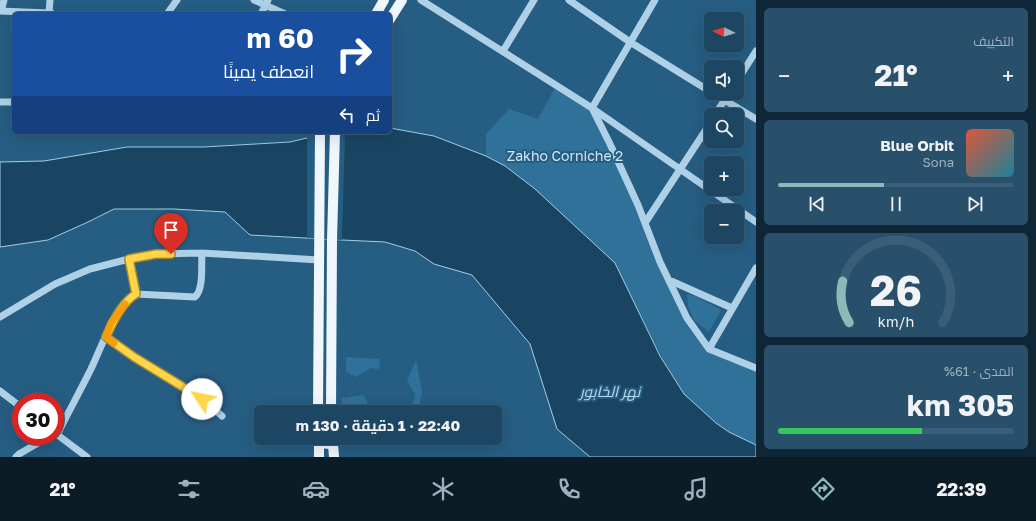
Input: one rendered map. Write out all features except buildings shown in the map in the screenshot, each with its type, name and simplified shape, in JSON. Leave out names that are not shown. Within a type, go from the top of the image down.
[{"type":"main road","points":[[377,12],[384,0]]},
{"type":"main road","points":[[392,16],[402,0]]},
{"type":"main road","points":[[318,405],[320,134]]},
{"type":"main road","points":[[331,405],[332,240],[335,134]]},
{"type":"main road","points":[[318,445],[319,457]]},
{"type":"main road","points":[[334,457],[336,445]]},
{"type":"street","points":[[4,0],[0,11],[26,12]]},
{"type":"street","points":[[50,0],[51,12]]},
{"type":"street","points":[[168,12],[177,0]]},
{"type":"street","points":[[254,0],[267,2],[282,12]]},
{"type":"street","points":[[421,0],[592,108],[756,222]]},
{"type":"street","points":[[503,51],[534,0]]},
{"type":"street","points":[[569,0],[630,42],[704,87]]},
{"type":"street","points":[[592,108],[655,0]]},
{"type":"street","points":[[262,12],[267,2]]},
{"type":"street","points":[[744,70],[756,51]]},
{"type":"street","points":[[720,108],[725,100],[756,119]]},
{"type":"street","points":[[0,102],[12,102]]},
{"type":"street","points":[[592,108],[638,205],[660,262],[687,318],[709,349],[756,368]]},
{"type":"street","points":[[645,223],[704,133]]},
{"type":"street","points":[[0,317],[55,284],[90,269],[156,254],[202,254],[319,260]]},
{"type":"street","points":[[64,419],[90,371],[111,323],[129,297],[136,294],[194,297],[198,294],[200,287],[202,254]]},
{"type":"street","points":[[129,259],[136,294]]},
{"type":"street","points":[[709,349],[756,268]]},
{"type":"street","points":[[669,280],[732,308]]},
{"type":"street","points":[[106,337],[134,357],[193,393],[212,406],[222,416]]},
{"type":"street","points":[[0,391],[12,400]]},
{"type":"street","points":[[64,440],[87,457]]},
{"type":"street","points":[[16,457],[35,445]]},
{"type":"green space","name":"Zakho Corniche 2","points":[[556,86],[592,108],[687,316],[709,349],[731,362],[756,369],[756,445],[729,432],[716,423],[684,394],[664,361],[615,264],[535,189],[505,166],[486,156],[486,134],[509,109],[538,119]]},
{"type":"green space","points":[[687,294],[697,297],[721,310],[709,332],[694,320],[688,306]]},
{"type":"green space","points":[[346,357],[380,359],[379,369],[371,368],[356,377],[346,372]]},
{"type":"green space","points":[[416,360],[422,392],[419,405],[406,405],[413,404],[415,394],[407,381]]},
{"type":"green space","points":[[364,395],[368,405],[343,405],[341,398]]},
{"type":"water","name":"نهر الخابور","points":[[392,128],[434,136],[486,156],[505,166],[535,189],[615,263],[660,356],[684,394],[716,423],[729,432],[756,445],[756,457],[590,457],[557,429],[530,344],[472,275],[434,264],[415,251],[385,242],[250,235],[225,212],[174,209],[114,209],[48,240],[0,247],[0,162],[44,161],[127,147],[204,147],[290,142],[324,134],[392,134]]},
{"type":"pier","points":[[315,134],[345,134],[342,240],[307,238],[307,136]]},
{"type":"slow traffic","points":[[114,343],[106,337],[111,323],[125,304]]},
{"type":"route","points":[[171,254],[156,254],[129,259],[136,294],[129,297],[111,323],[106,337],[134,357],[202,399]]}]
